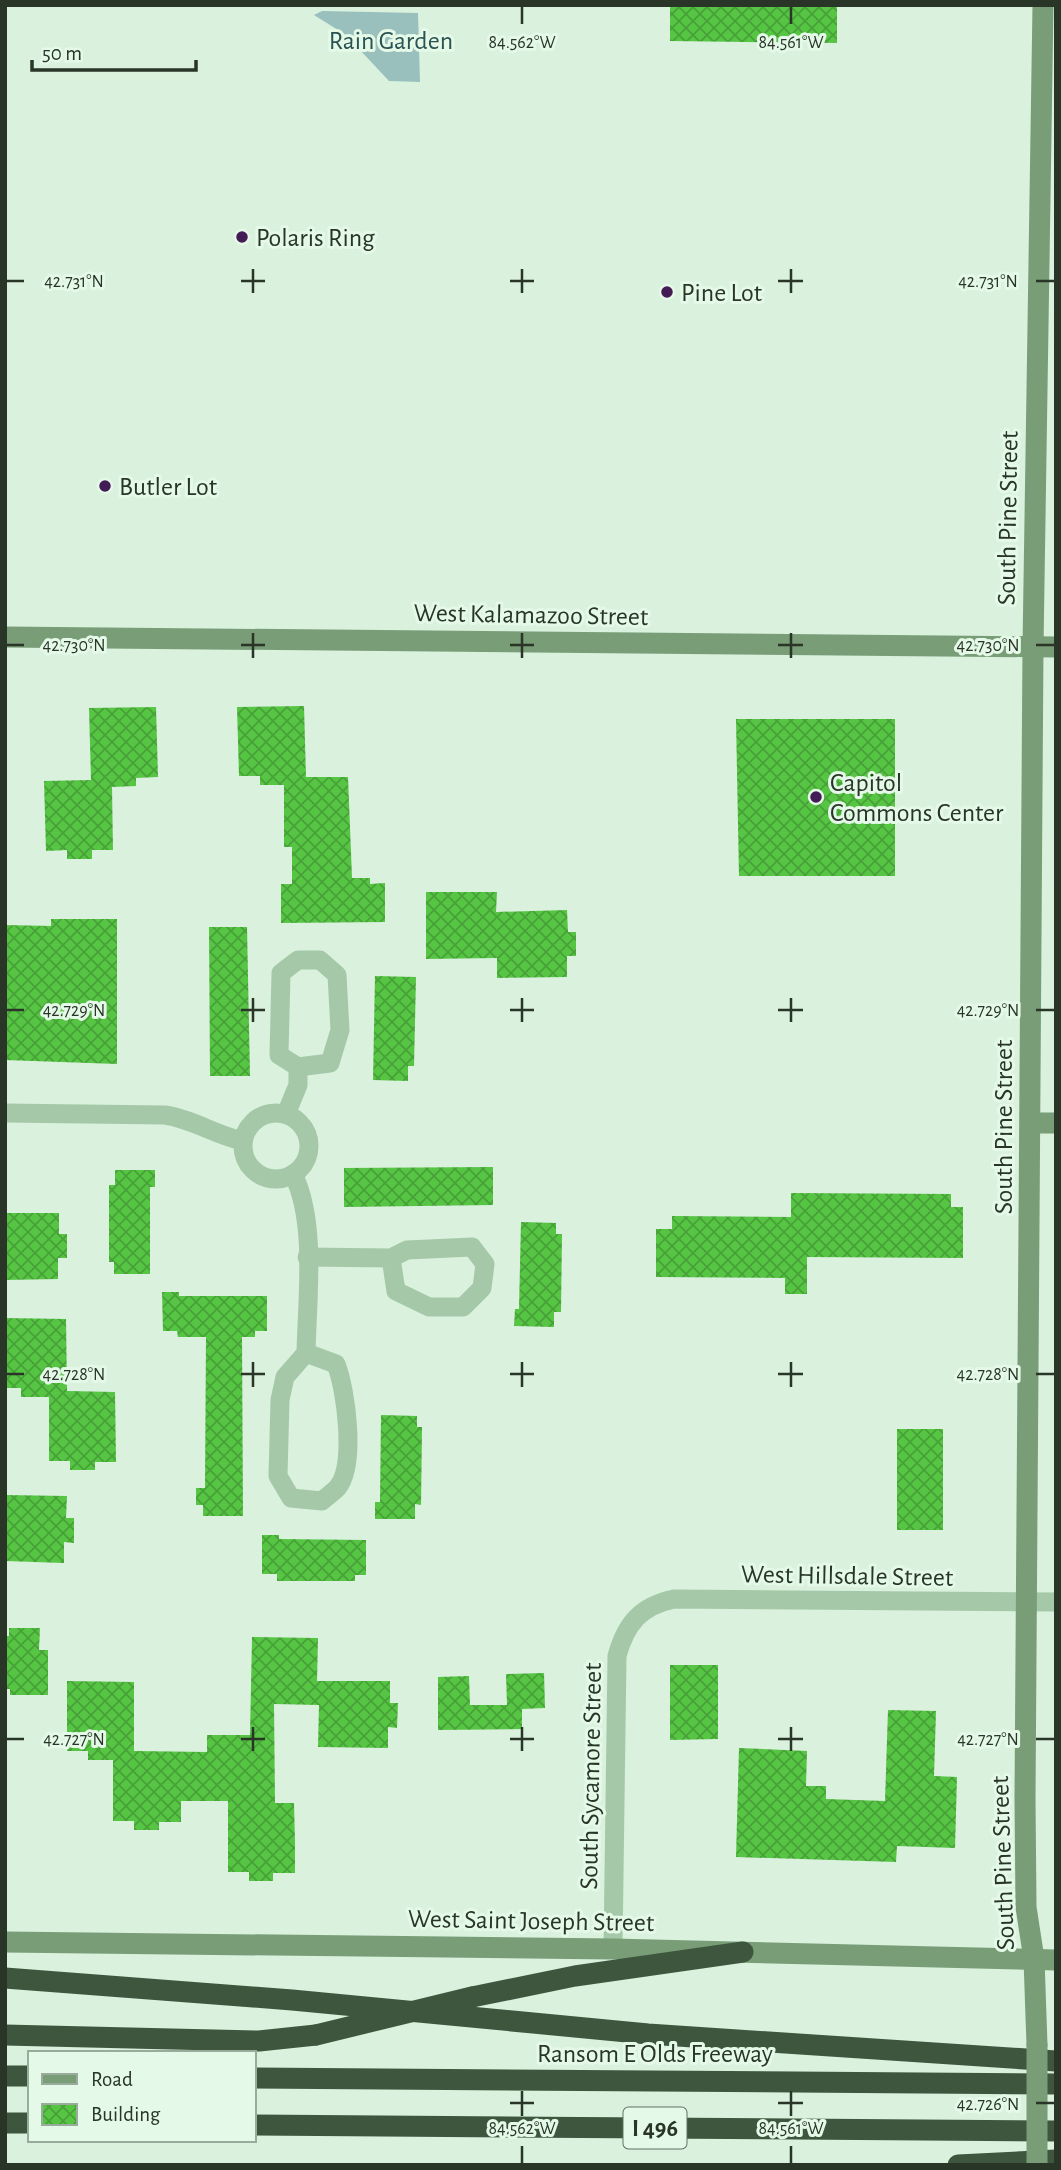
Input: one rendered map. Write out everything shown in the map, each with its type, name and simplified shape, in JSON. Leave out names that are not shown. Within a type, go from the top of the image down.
[{"type":"highway","points":[[5,2035],[248,2041],[316,2035],[472,1997],[575,1976],[743,1952]]},
{"type":"highway","points":[[5,1978],[292,2000],[648,2034],[1056,2062]]},
{"type":"highway","points":[[5,2076],[28,2076]]},
{"type":"highway","name":"Ransom E Olds Freeway","points":[[256,2078],[1056,2084]]},
{"type":"highway","points":[[5,2123],[28,2123]]},
{"type":"highway","name":"I 496","points":[[256,2125],[1056,2131]]},
{"type":"highway","points":[[958,2165],[1056,2160]]},
{"type":"street","name":"South Pine Street","points":[[1037,2165],[1034,1959],[1026,1907],[1033,647],[1048,167],[1043,5]]},
{"type":"street","name":"West Kalamazoo Street","points":[[5,637],[1056,647]]},
{"type":"street","points":[[298,960],[320,960],[337,975],[340,1030],[330,1063],[298,1067],[279,1055],[281,973],[298,960]]},
{"type":"street","points":[[286,1114],[298,1085],[298,1067]]},
{"type":"street","points":[[5,1113],[165,1115],[182,1118],[221,1137],[243,1141]]},
{"type":"street","points":[[267,1114],[286,1114],[296,1119],[308,1137],[307,1158],[293,1174],[284,1178],[262,1176],[247,1162],[243,1141],[245,1132],[258,1118],[267,1114]]},
{"type":"street","points":[[1031,1123],[1056,1123]]},
{"type":"street","points":[[293,1174],[303,1193],[307,1257],[306,1353],[285,1377],[280,1400],[278,1476],[291,1498],[322,1501],[340,1486],[348,1457],[344,1383],[336,1364],[306,1353]]},
{"type":"street","points":[[307,1257],[391,1258],[407,1250],[472,1247],[485,1264],[482,1288],[463,1307],[429,1307],[396,1291],[391,1258]]},
{"type":"street","name":"West Hillsdale Street","points":[[641,1612],[657,1603],[674,1599],[1056,1602]]},
{"type":"street","name":"South Sycamore Street","points":[[613,1949],[617,1656],[629,1623],[641,1612]]},
{"type":"street","name":"West Saint Joseph Street","points":[[5,1942],[613,1949],[1056,1960]]},
{"type":"green space","name":"Rain Garden","points":[[322,11],[418,13],[420,82],[389,81],[346,35],[314,15]]},
{"type":"building","points":[[670,5],[837,5],[837,43],[670,41]]},
{"type":"building","points":[[304,706],[306,777],[348,777],[352,878],[370,878],[370,884],[385,883],[385,922],[281,923],[281,884],[292,884],[292,847],[284,847],[284,785],[260,785],[260,776],[239,776],[237,707]]},
{"type":"building","points":[[156,707],[158,777],[136,778],[136,786],[112,787],[113,850],[92,850],[92,859],[67,859],[67,850],[46,851],[44,781],[91,780],[89,708]]},
{"type":"building","name":"Capitol Commons Center","points":[[736,719],[895,719],[895,876],[739,876]]},
{"type":"building","points":[[426,892],[497,892],[496,912],[567,910],[568,932],[576,932],[576,956],[567,956],[567,977],[497,978],[497,958],[426,959]]},
{"type":"building","points":[[51,919],[117,919],[117,1064],[5,1060],[5,925],[51,926]]},
{"type":"building","points":[[209,927],[247,927],[250,1076],[210,1076]]},
{"type":"building","points":[[375,976],[416,977],[414,1066],[408,1066],[408,1081],[373,1080]]},
{"type":"building","points":[[493,1167],[493,1205],[344,1207],[344,1168]]},
{"type":"building","points":[[115,1170],[155,1170],[155,1187],[150,1187],[150,1274],[114,1274],[114,1262],[109,1262],[109,1185],[115,1185]]},
{"type":"building","points":[[791,1193],[951,1194],[951,1207],[963,1207],[963,1258],[807,1257],[807,1294],[785,1294],[785,1278],[656,1277],[656,1229],[672,1229],[672,1216],[791,1217]]},
{"type":"building","points":[[5,1213],[59,1213],[59,1234],[67,1234],[67,1258],[58,1258],[58,1279],[5,1280]]},
{"type":"building","points":[[521,1222],[556,1223],[556,1234],[562,1234],[561,1312],[554,1312],[554,1327],[514,1326],[515,1309],[519,1309]]},
{"type":"building","points":[[162,1292],[179,1292],[179,1296],[267,1296],[267,1331],[255,1331],[255,1337],[242,1337],[243,1516],[203,1516],[203,1505],[196,1505],[196,1488],[205,1488],[206,1337],[178,1337],[177,1331],[163,1331]]},
{"type":"building","points":[[5,1318],[66,1319],[67,1391],[115,1392],[116,1462],[95,1462],[95,1470],[70,1470],[70,1461],[49,1461],[49,1397],[21,1397],[21,1388],[5,1388]]},
{"type":"building","points":[[381,1415],[417,1416],[417,1427],[422,1427],[421,1505],[415,1504],[415,1519],[375,1519],[375,1502],[380,1502]]},
{"type":"building","points":[[897,1429],[943,1429],[943,1530],[897,1530]]},
{"type":"building","points":[[5,1495],[67,1496],[66,1518],[74,1518],[74,1543],[64,1542],[64,1563],[5,1561]]},
{"type":"building","points":[[262,1535],[279,1535],[279,1539],[366,1540],[366,1575],[355,1575],[355,1581],[277,1581],[277,1574],[262,1574]]},
{"type":"building","points":[[9,1628],[40,1628],[39,1650],[48,1650],[48,1695],[10,1695],[10,1689],[5,1689],[5,1636],[9,1636]]},
{"type":"building","points":[[252,1637],[318,1638],[317,1681],[390,1681],[390,1703],[398,1703],[397,1728],[388,1727],[388,1748],[318,1747],[319,1705],[274,1704],[275,1803],[294,1803],[295,1873],[273,1873],[273,1881],[249,1881],[249,1872],[228,1872],[228,1801],[181,1801],[181,1822],[159,1822],[159,1830],[134,1830],[134,1821],[113,1821],[113,1760],[88,1760],[88,1751],[67,1751],[67,1681],[134,1682],[134,1751],[207,1752],[207,1735],[250,1735]]},
{"type":"building","points":[[670,1665],[718,1665],[718,1739],[670,1740]]},
{"type":"building","points":[[544,1673],[545,1708],[522,1709],[522,1729],[438,1730],[438,1677],[469,1676],[470,1705],[507,1705],[506,1674]]},
{"type":"building","points":[[888,1710],[936,1711],[934,1776],[957,1777],[955,1848],[897,1846],[896,1862],[736,1857],[739,1748],[807,1751],[806,1786],[826,1786],[826,1799],[885,1801]]},
{"type":"place","name":"Polaris Ring","points":[[242,237]]},
{"type":"place","name":"Pine Lot","points":[[667,292]]},
{"type":"place","name":"Butler Lot","points":[[105,486]]},
{"type":"place","name":"Capitol Commons Center","points":[[816,797]]}]
